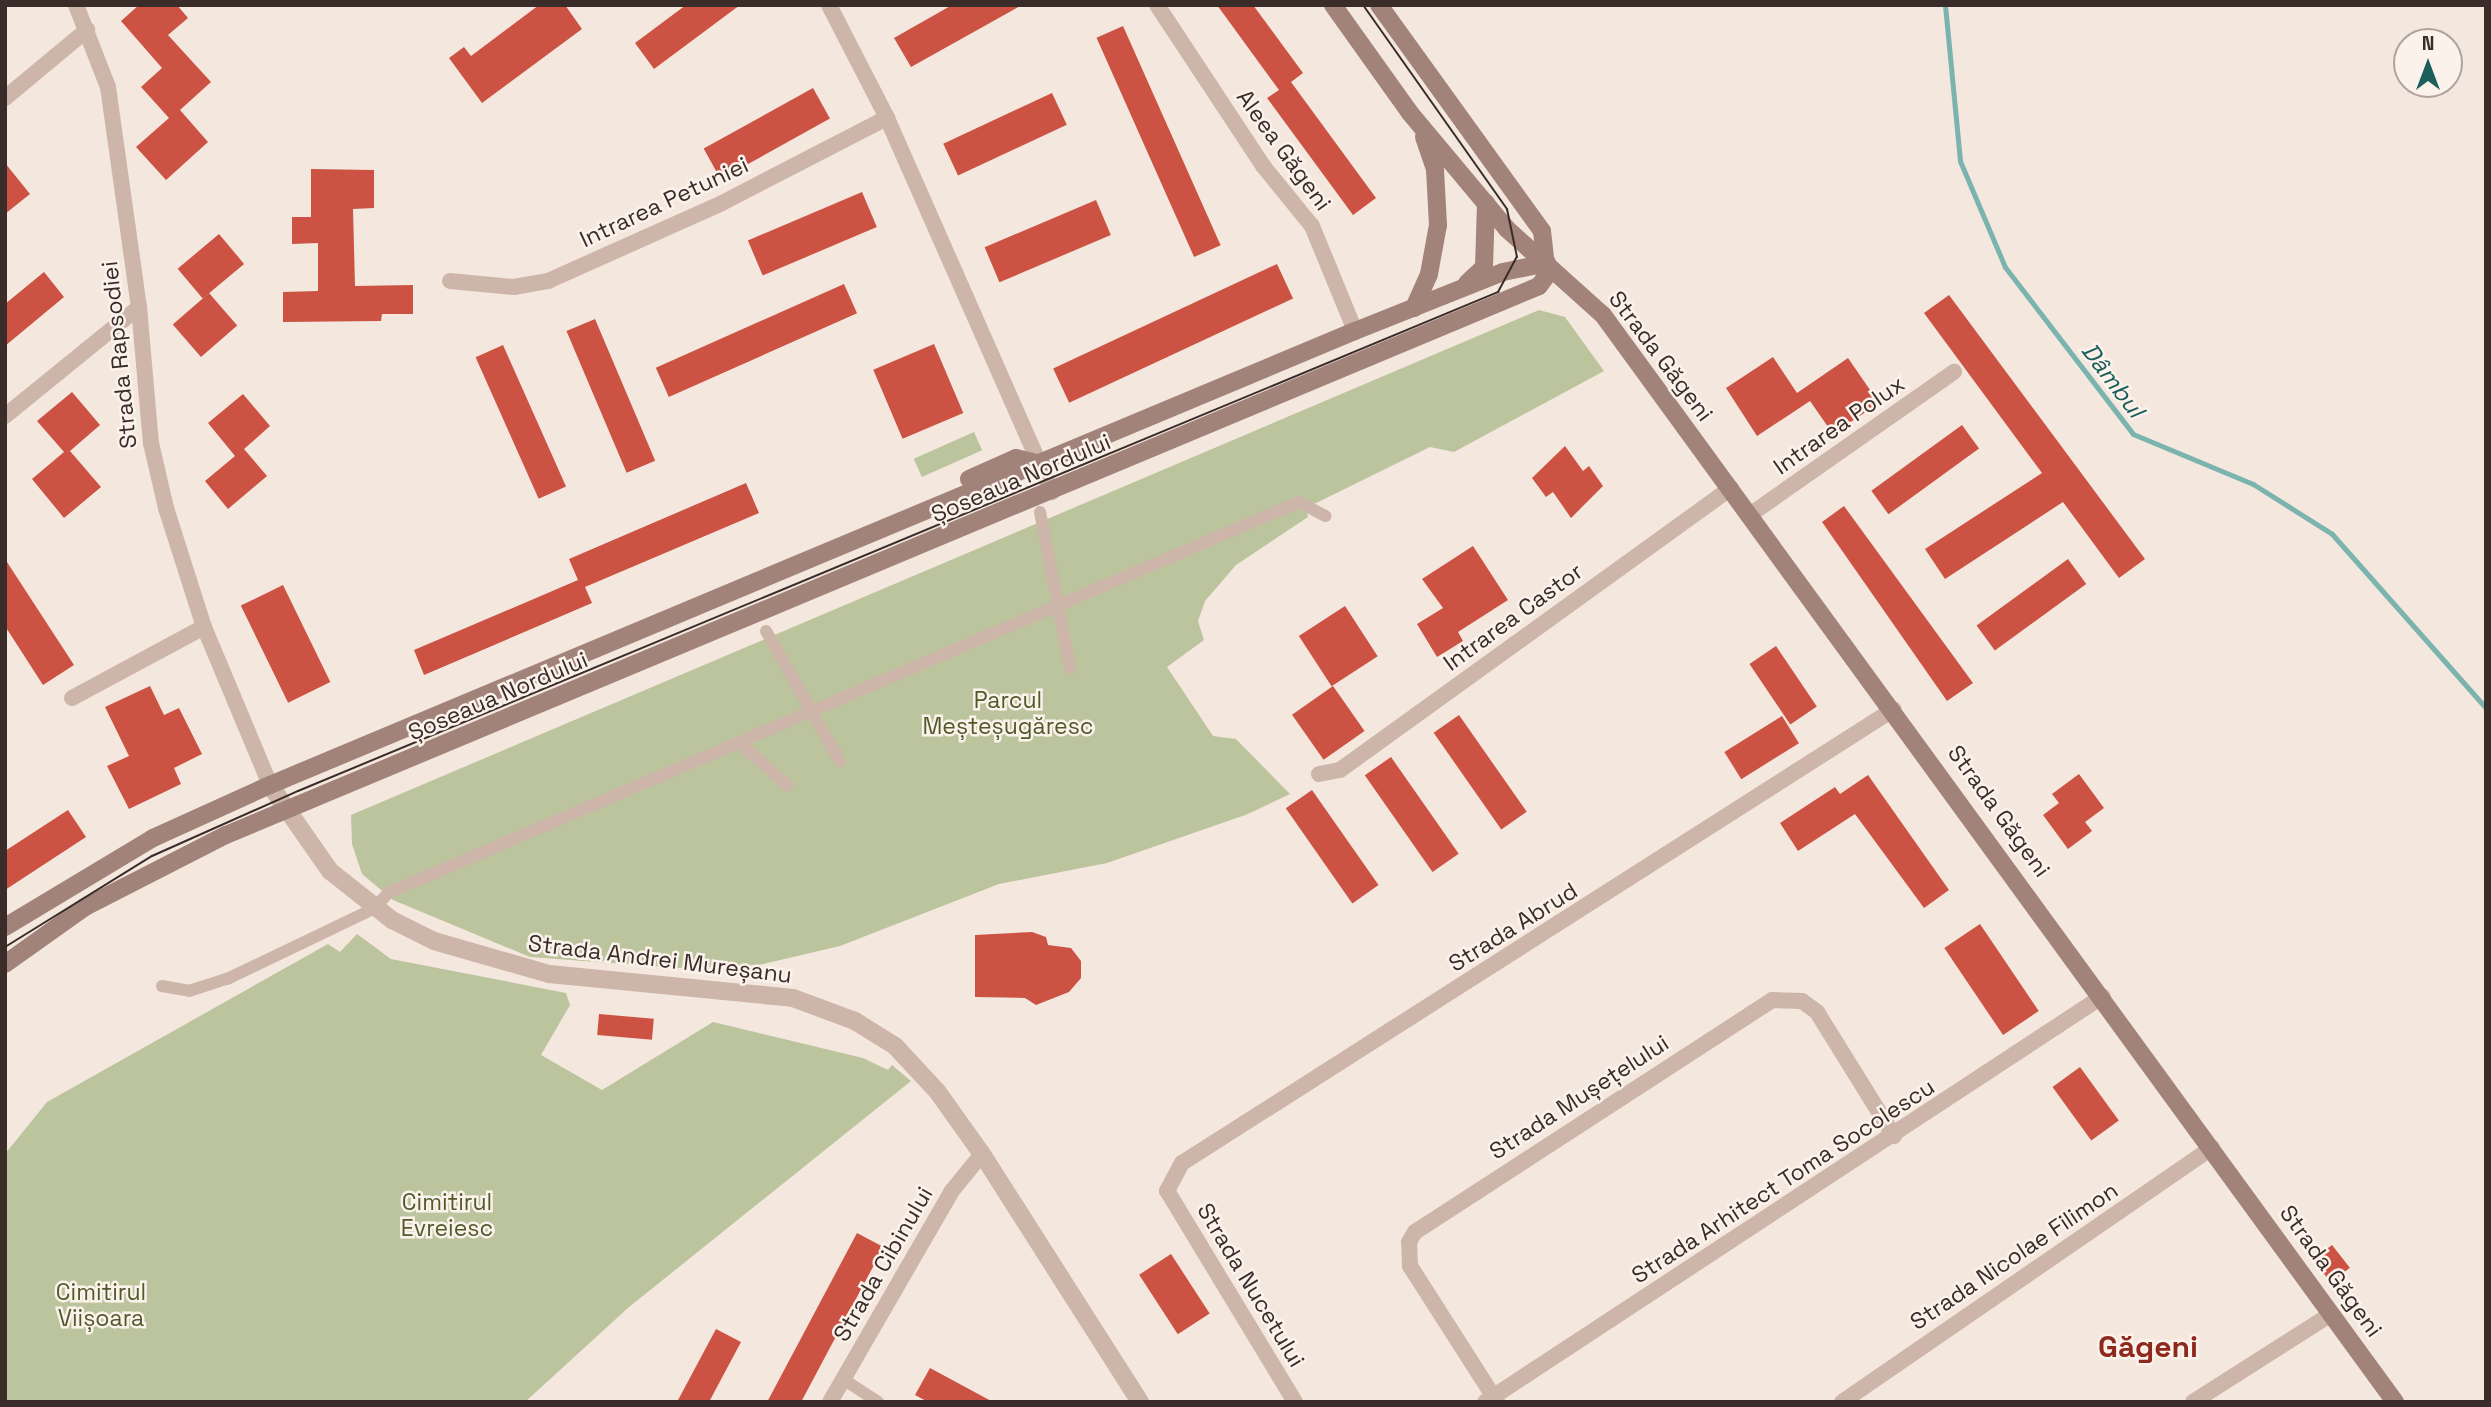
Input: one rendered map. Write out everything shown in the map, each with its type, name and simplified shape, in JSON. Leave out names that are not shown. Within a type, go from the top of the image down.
[{"type":"main road","name":"Strada Găgeni","points":[[1333,5],[1410,113],[1486,203],[1603,315],[1894,709],[2395,1402]]},
{"type":"main road","points":[[1379,5],[1542,232],[1547,263]]},
{"type":"main road","points":[[1410,113],[1429,146],[1438,197],[1434,252],[1414,308]]},
{"type":"main road","points":[[1462,288],[1484,267],[1486,203]]},
{"type":"main road","name":"Șoseaua Nordului","points":[[5,927],[153,838],[270,785],[919,513],[930,496],[1016,458],[1036,463],[1462,288],[1524,265],[1547,263],[1539,286],[1495,308],[286,809],[161,864],[85,907],[5,964]]},
{"type":"street","name":"Strada Rapsodiei","points":[[76,5],[108,87],[139,307],[150,443],[178,556],[204,628],[270,785],[286,809]]},
{"type":"street","points":[[828,5],[887,118],[1036,463],[1052,492]]},
{"type":"street","name":"Aleea Găgeni","points":[[1157,5],[1264,167],[1312,226],[1354,331]]},
{"type":"street","points":[[5,98],[87,30]]},
{"type":"street","name":"Intrarea Petuniei","points":[[450,281],[514,287],[548,281],[722,203],[887,118]]},
{"type":"street","points":[[5,416],[139,307]]},
{"type":"street","name":"Intrarea Polux","points":[[1751,514],[1954,372]]},
{"type":"street","name":"Intrarea Castor","points":[[1319,774],[1340,770],[1731,488]]},
{"type":"street","points":[[162,986],[189,991],[226,979],[375,908],[388,893],[813,714],[1299,502],[1325,516]]},
{"type":"street","points":[[1040,512],[1070,668]]},
{"type":"street","points":[[72,698],[204,628]]},
{"type":"street","points":[[766,631],[840,762]]},
{"type":"street","name":"Strada Abrud","points":[[1167,1191],[1182,1163],[1894,709]]},
{"type":"street","points":[[741,744],[787,785]]},
{"type":"street","name":"Strada Andrei Mureșanu","points":[[286,809],[330,871],[375,908],[434,941],[549,974],[778,995],[821,1007],[876,1033],[908,1057],[982,1154],[1140,1402]]},
{"type":"street","name":"Strada Arhitect Toma Socolescu","points":[[1492,1400],[2103,996]]},
{"type":"street","name":"Strada Mușețelului","points":[[1492,1400],[1410,1266],[1409,1242],[1415,1232],[1759,1006],[1787,998],[1817,1013],[1894,1136]]},
{"type":"street","name":"Strada Nicolae Filimon","points":[[1842,1402],[2212,1148]]},
{"type":"street","name":"Strada Cibinului","points":[[830,1402],[951,1192],[982,1154]]},
{"type":"street","name":"Strada Nucetului","points":[[1167,1191],[1295,1402]]},
{"type":"street","points":[[2193,1402],[2331,1314]]},
{"type":"street","points":[[843,1379],[878,1402]]},
{"type":"green space","name":"Parcul Meșteșugăresc","points":[[1539,310],[1565,317],[1604,371],[1454,452],[1430,447],[1306,508],[1308,517],[1236,565],[1205,601],[1198,621],[1204,640],[1167,667],[1213,736],[1236,739],[1290,794],[1248,814],[1107,863],[999,884],[840,946],[759,965],[678,968],[530,957],[393,900],[362,874],[352,844],[351,815]]},
{"type":"green space","points":[[974,432],[982,450],[922,477],[914,459]]},
{"type":"green space","name":"Cimitirul Evreiesc","points":[[357,934],[391,959],[566,993],[570,1005],[541,1055],[602,1090],[713,1022],[863,1058],[888,1070],[892,1065],[911,1081],[629,1307],[525,1402],[5,1402],[5,1154],[47,1102],[328,944],[340,952]]},
{"type":"building","points":[[139,5],[177,5],[188,18],[168,35],[211,82],[180,110],[208,142],[166,180],[136,147],[169,118],[141,87],[162,68],[121,21]]},
{"type":"building","points":[[539,5],[565,5],[582,29],[482,103],[449,58],[464,47],[471,56]]},
{"type":"building","points":[[686,5],[740,5],[654,69],[635,43]]},
{"type":"building","points":[[952,5],[1022,5],[911,67],[894,38]]},
{"type":"building","points":[[1217,5],[1253,5],[1303,73],[1291,82],[1376,198],[1353,215],[1267,98],[1279,90]]},
{"type":"building","points":[[1123,26],[1221,245],[1194,257],[1097,38]]},
{"type":"building","points":[[813,88],[830,119],[721,179],[704,149]]},
{"type":"building","points":[[1052,93],[1067,125],[958,175],[943,144]]},
{"type":"building","points":[[5,163],[30,194],[5,214]]},
{"type":"building","points":[[311,169],[374,170],[374,208],[353,209],[355,286],[413,285],[413,314],[382,314],[381,321],[283,322],[283,292],[318,291],[318,243],[292,244],[292,217],[311,217]]},
{"type":"building","points":[[862,192],[877,227],[763,275],[748,240]]},
{"type":"building","points":[[1096,200],[1111,235],[999,282],[985,247]]},
{"type":"building","points":[[219,234],[244,264],[203,299],[178,269]]},
{"type":"building","points":[[1277,264],[1293,298],[1069,403],[1053,368]]},
{"type":"building","points":[[44,272],[64,297],[5,346],[5,304]]},
{"type":"building","points":[[844,284],[857,313],[669,397],[656,368]]},
{"type":"building","points":[[209,293],[237,325],[201,357],[173,324]]},
{"type":"building","points":[[1949,295],[2145,559],[2119,578],[2063,502],[1945,579],[1925,549],[2042,473],[1924,313]]},
{"type":"building","points":[[595,319],[655,461],[627,473],[566,331]]},
{"type":"building","points":[[934,344],[963,413],[903,439],[873,370]]},
{"type":"building","points":[[503,345],[566,487],[539,499],[476,357]]},
{"type":"building","points":[[1773,357],[1797,393],[1848,358],[1879,403],[1833,434],[1810,401],[1757,436],[1726,388]]},
{"type":"building","points":[[72,392],[100,425],[70,451],[101,487],[64,518],[32,479],[64,452],[37,421]]},
{"type":"building","points":[[243,394],[270,426],[244,449],[267,476],[228,509],[205,481],[235,456],[208,423]]},
{"type":"building","points":[[1962,425],[1979,448],[1888,514],[1871,491]]},
{"type":"building","points":[[1565,446],[1583,471],[1589,466],[1603,486],[1571,518],[1553,492],[1546,497],[1532,478]]},
{"type":"building","points":[[746,483],[759,513],[585,587],[592,603],[424,675],[414,650],[578,580],[569,559]]},
{"type":"building","points":[[1844,506],[1973,683],[1947,701],[1822,522]]},
{"type":"building","points":[[1473,546],[1508,600],[1458,632],[1463,641],[1437,657],[1417,624],[1443,608],[1422,579]]},
{"type":"building","points":[[5,559],[74,665],[43,685],[5,626]]},
{"type":"building","points":[[2068,559],[2086,584],[1995,650],[1977,625]]},
{"type":"building","points":[[283,585],[330,682],[288,703],[241,606]]},
{"type":"building","points":[[1345,606],[1378,656],[1332,686],[1299,636]]},
{"type":"building","points":[[1776,646],[1817,707],[1790,724],[1749,664]]},
{"type":"building","points":[[150,686],[164,715],[179,708],[202,754],[174,768],[181,784],[129,809],[107,766],[129,756],[105,707]]},
{"type":"building","points":[[1333,686],[1365,731],[1324,760],[1292,715]]},
{"type":"building","points":[[1459,715],[1527,812],[1501,829],[1434,733]]},
{"type":"building","points":[[1782,716],[1799,743],[1741,779],[1724,752]]},
{"type":"building","points":[[1391,757],[1459,854],[1432,872],[1365,775]]},
{"type":"building","points":[[2079,774],[2104,808],[2085,822],[2092,831],[2068,849],[2043,815],[2059,803],[2052,794]]},
{"type":"building","points":[[1868,775],[1949,890],[1924,908],[1855,814],[1798,851],[1780,823],[1835,787],[1840,794]]},
{"type":"building","points":[[1312,790],[1379,885],[1352,903],[1286,808]]},
{"type":"building","points":[[68,810],[86,837],[5,890],[5,851]]},
{"type":"building","points":[[1980,924],[2039,1011],[2003,1035],[1944,948]]},
{"type":"building","points":[[1032,932],[1046,937],[1048,945],[1071,948],[1081,961],[1081,978],[1069,992],[1036,1005],[1025,998],[975,997],[975,935]]},
{"type":"building","points":[[599,1014],[654,1019],[652,1040],[597,1035]]},
{"type":"building","points":[[2080,1067],[2119,1120],[2091,1140],[2052,1087]]},
{"type":"building","points":[[857,1233],[883,1247],[801,1402],[767,1402]]},
{"type":"building","points":[[2332,1245],[2350,1268],[2331,1283],[2313,1260]]},
{"type":"building","points":[[1171,1254],[1210,1314],[1178,1334],[1139,1275]]},
{"type":"building","points":[[716,1329],[741,1342],[709,1402],[677,1402]]},
{"type":"building","points":[[930,1368],[993,1402],[928,1402],[915,1395]]},
{"type":"waterway","name":"Dâmbul","points":[[1945,5],[1960,161],[2005,267],[2133,434],[2253,484],[2332,534],[2486,708]]},
{"type":"tram line","points":[[5,947],[152,856],[298,791],[1498,292],[1517,257],[1507,209],[1363,5]]},
{"type":"district","name":"Găgeni","points":[[2148,1347]]},
{"type":"park label","name":"Cimitirul Viișoara","points":[[101,1305]]}]
